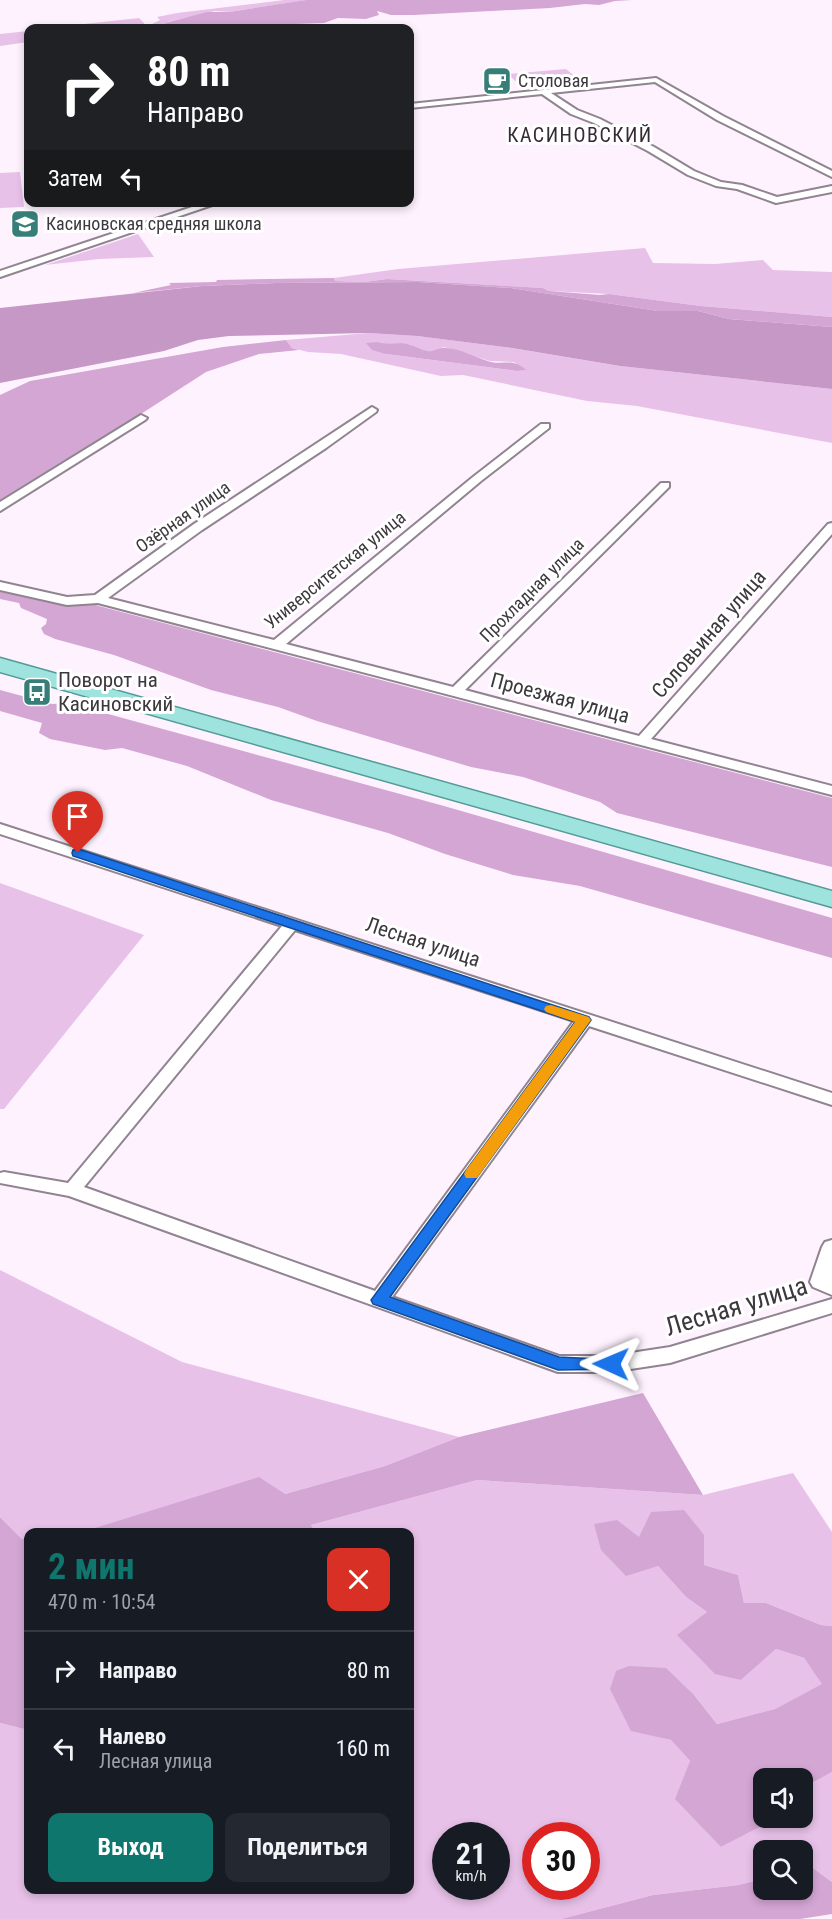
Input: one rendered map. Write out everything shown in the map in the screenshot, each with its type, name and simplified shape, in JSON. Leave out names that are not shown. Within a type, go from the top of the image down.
[{"type":"main road","points":[[0,665],[832,899]]},
{"type":"street","points":[[414,106],[656,80],[720,118],[832,174]]},
{"type":"street","points":[[544,92],[574,112],[597,121],[666,157],[690,173],[719,184],[740,187],[776,200],[832,189]]},
{"type":"street","points":[[0,274],[202,207]]},
{"type":"street","name":"Озёрная улица","points":[[98,599],[198,527],[322,446],[372,410]]},
{"type":"street","points":[[0,507],[141,418]]},
{"type":"street","name":"Университетская улица","points":[[98,599],[276,645],[477,479],[545,426]]},
{"type":"street","name":"Прохладная улица","points":[[457,692],[632,515],[665,485]]},
{"type":"street","name":"Соловьиная улица","points":[[642,742],[832,527]]},
{"type":"street","points":[[0,586],[67,601],[98,599]]},
{"type":"street","name":"Проезжая улица","points":[[276,645],[832,791]]},
{"type":"street","name":"Лесная улица","points":[[0,829],[832,1099]]},
{"type":"street","points":[[72,1190],[292,924]]},
{"type":"street","points":[[379,1300],[584,1020]]},
{"type":"street","name":"Лесная улица","points":[[4,1178],[72,1190],[558,1364],[611,1364],[670,1355],[832,1306]]},
{"type":"street","points":[[832,1247],[820,1282],[832,1288]]},
{"type":"shaded area","points":[[284,0],[307,0],[229,12],[215,11],[167,22],[166,24],[152,24],[160,20],[157,17]]},
{"type":"shaded area","points":[[306,0],[632,0],[599,5],[414,15],[391,15],[377,11],[379,15],[366,19],[338,18],[324,23],[165,23],[207,12],[229,12]]},
{"type":"shaded area","points":[[139,18],[144,24],[84,24]]},
{"type":"shaded area","points":[[24,31],[24,43],[0,46],[0,34]]},
{"type":"shaded area","points":[[566,69],[584,84],[524,88],[507,74]]},
{"type":"shaded area","points":[[20,172],[24,207],[0,208],[0,173]]},
{"type":"shaded area","points":[[138,234],[154,257],[99,259],[45,265]]},
{"type":"shaded area","points":[[645,248],[653,263],[715,264],[763,260],[773,270],[832,272],[832,317],[701,306],[609,294],[549,291],[543,288],[387,279],[364,282],[335,281],[334,278],[398,269]]},
{"type":"shaded area","points":[[334,278],[335,281],[364,282],[387,279],[609,294],[701,306],[832,317],[832,327],[729,319],[698,311],[658,311],[511,288],[418,282],[276,283],[202,286],[133,293],[171,285],[169,283]]},
{"type":"shaded area","points":[[418,282],[511,288],[658,311],[698,311],[729,319],[832,327],[832,389],[620,366],[512,348],[417,336],[368,333],[229,336],[198,340],[164,351],[0,383],[0,308],[202,286]]},
{"type":"shaded area","points":[[368,333],[417,336],[512,348],[620,366],[832,389],[832,443],[637,406],[587,401],[463,375],[441,376],[341,354],[308,352],[292,348],[286,340]],"holes":[[[378,342],[388,345],[410,345],[423,351],[434,351],[444,347],[490,361],[514,362],[525,370],[517,371],[386,354]]]},
{"type":"shaded area","points":[[286,340],[292,348],[299,350],[259,354],[206,372],[0,505],[0,395],[30,381],[223,347]]},
{"type":"shaded area","points":[[366,343],[406,344],[429,351],[442,348],[452,349],[491,362],[513,363],[526,370],[517,371],[386,354],[372,350]]},
{"type":"shaded area","points":[[0,587],[67,605],[95,605],[832,798],[832,867],[617,813],[600,802],[523,777],[471,767],[278,707],[211,690],[114,655],[55,639],[44,634],[41,628],[46,624],[47,619],[21,608],[19,603],[0,599]]},
{"type":"shaded area","points":[[0,690],[52,704],[68,703],[444,806],[832,918],[832,958],[580,886],[513,875],[388,833],[271,800],[187,766],[122,748],[105,750],[50,739],[39,733],[42,723],[0,711]]},
{"type":"shaded area","points":[[0,883],[144,935],[4,1109],[0,1109]]},
{"type":"shaded area","points":[[0,1270],[182,1362],[459,1437],[385,1466],[285,1494],[105,1528],[24,1528],[24,1539],[22,1539],[0,1517]]},
{"type":"shaded area","points":[[643,1393],[703,1495],[477,1480],[311,1525],[313,1528],[95,1528],[259,1477],[285,1494],[385,1466],[459,1437]]},
{"type":"shaded area","points":[[793,1473],[832,1532],[832,1626],[821,1625],[766,1603],[744,1603],[738,1575],[704,1565],[704,1535],[658,1566],[686,1597],[707,1612],[741,1680],[776,1649],[804,1658],[823,1684],[775,1709],[717,1724],[694,1695],[631,1730],[671,1740],[690,1761],[721,1847],[758,1828],[813,1828],[813,1782],[832,1772],[832,1882],[813,1868],[813,1840],[753,1840],[753,1881],[653,1895],[561,1919],[0,1919],[0,1723],[24,1729],[24,1894],[414,1894],[414,1528],[313,1528],[311,1525],[477,1480],[703,1495]]},
{"type":"shaded area","points":[[684,1510],[704,1535],[704,1565],[738,1575],[744,1603],[766,1603],[821,1625],[832,1626],[832,1772],[813,1782],[813,1768],[753,1768],[753,1828],[758,1828],[721,1847],[675,1799],[690,1761],[671,1740],[631,1731],[610,1689],[616,1671],[629,1666],[666,1668],[694,1695],[717,1724],[775,1709],[822,1684],[804,1658],[776,1649],[741,1680],[715,1674],[677,1635],[707,1612],[686,1597],[658,1566],[626,1576],[601,1550],[594,1524],[617,1520],[639,1537],[651,1512]]},
{"type":"shaded area","points":[[0,1517],[24,1539],[24,1729],[0,1723]]},
{"type":"shaded area","points":[[813,1868],[832,1882],[832,1914],[800,1919],[561,1919],[653,1895],[753,1881],[753,1900],[813,1900]]},
{"type":"slow traffic","points":[[471,1174],[584,1020],[551,1009]]},
{"type":"place","name":"Столовая","points":[[497,81]]},
{"type":"place","name":"Касиновская средняя школа","points":[[25,224]]},
{"type":"place","name":"Поворот на Касиновский","points":[[37,692]]},
{"type":"district","name":"КАСИНОВСКИЙ","points":[[580,135]]},
{"type":"route","points":[[78,853],[584,1020],[379,1300],[558,1364],[611,1364]]}]
